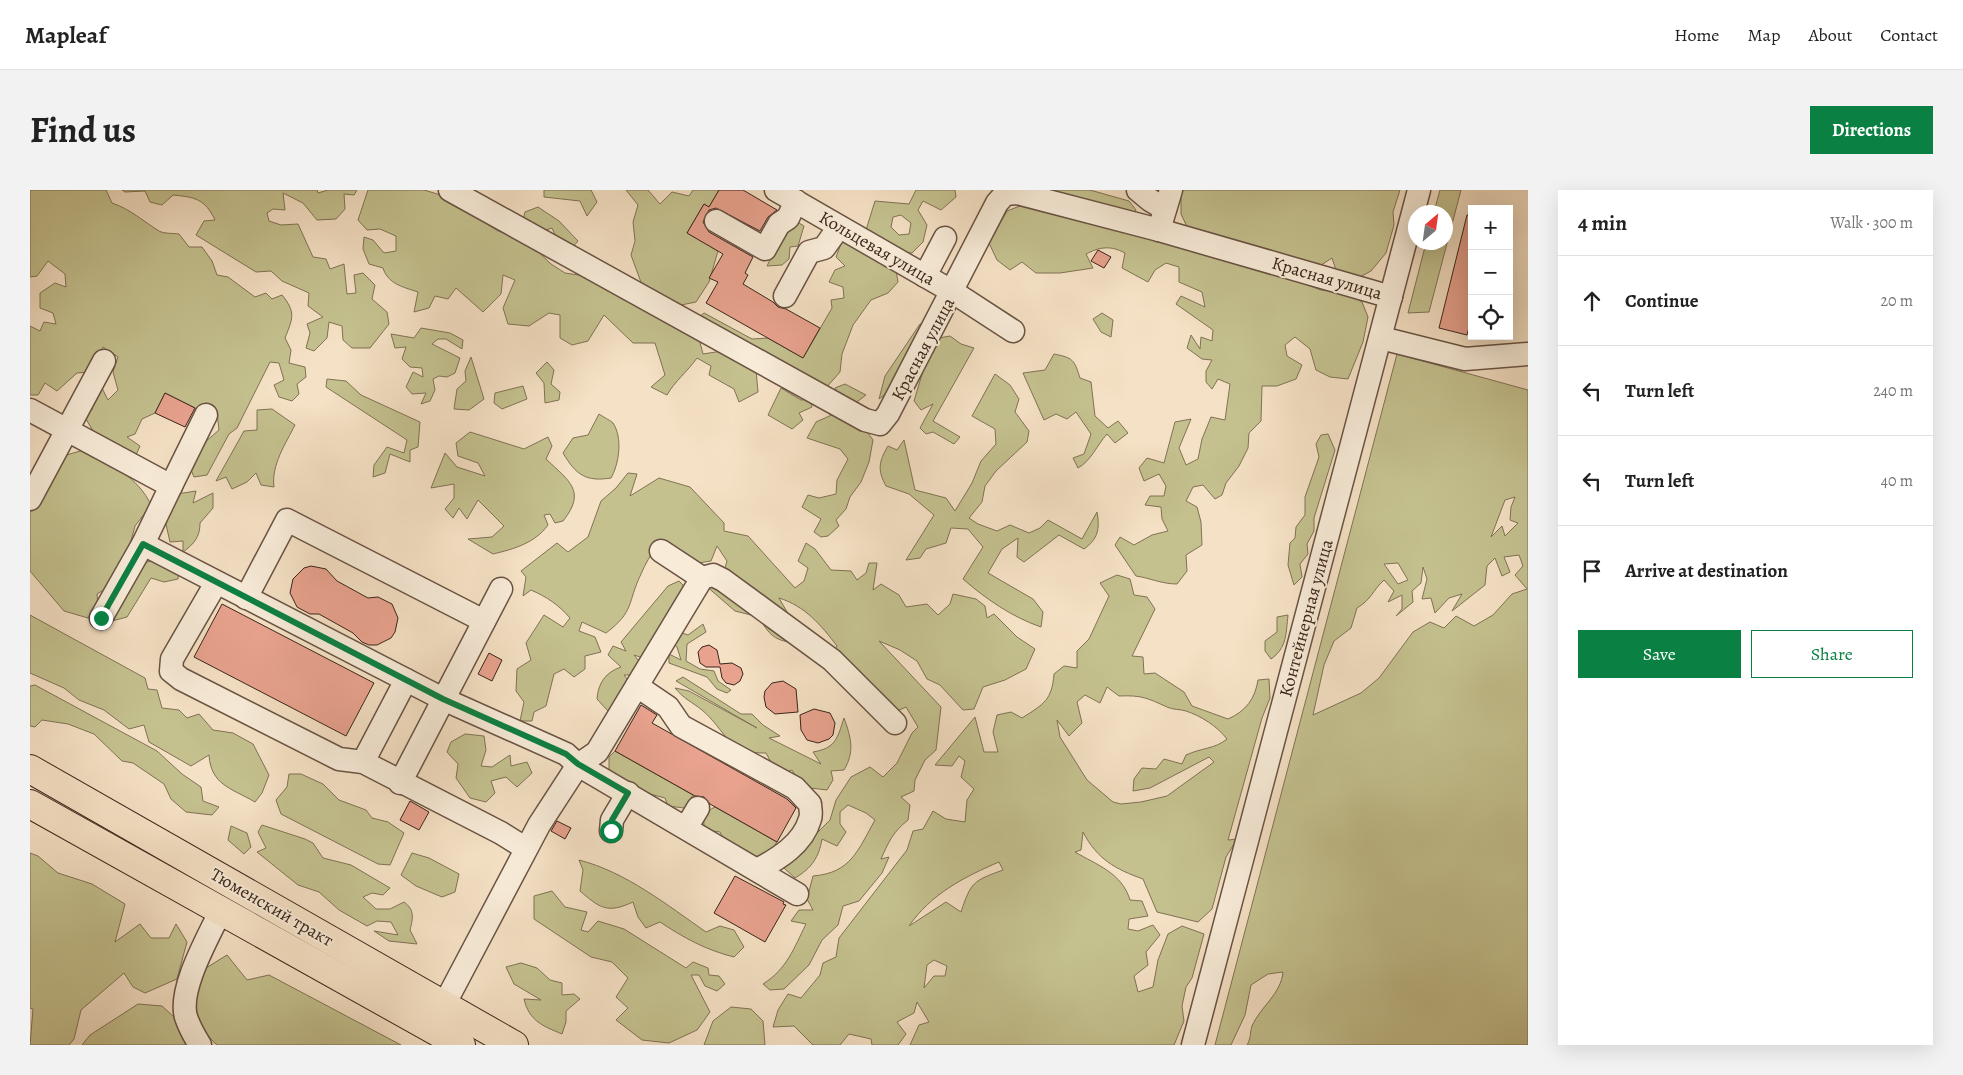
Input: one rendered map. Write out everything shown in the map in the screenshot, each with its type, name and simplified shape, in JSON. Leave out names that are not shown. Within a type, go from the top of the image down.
[{"type":"main road","name":"Тюменский тракт","points":[[30,769],[514,1045]]},
{"type":"main road","name":"Тюменский тракт","points":[[30,804],[220,912],[461,1045]]},
{"type":"street","name":"Красная улица","points":[[450,190],[865,420],[880,424],[888,414],[1004,192],[1157,204],[1392,297]]},
{"type":"street","name":"Кольцевая улица","points":[[776,190],[953,292],[1012,331]]},
{"type":"street","points":[[1122,190],[1157,204]]},
{"type":"street","name":"Контейнерная улица","points":[[1193,1045],[1419,190]]},
{"type":"street","points":[[716,221],[765,249],[779,224],[788,218],[796,201]]},
{"type":"street","points":[[785,296],[809,252],[824,248],[839,227]]},
{"type":"street","points":[[925,276],[945,238]]},
{"type":"street","points":[[1381,338],[1465,359],[1528,354]]},
{"type":"street","points":[[30,499],[104,362]]},
{"type":"street","points":[[30,410],[171,486]]},
{"type":"street","points":[[101,618],[143,544],[206,415]]},
{"type":"street","points":[[246,598],[287,520],[484,621]]},
{"type":"street","points":[[143,544],[443,699],[566,754],[578,764],[797,894]]},
{"type":"street","points":[[661,551],[702,578]]},
{"type":"street","points":[[444,1005],[525,848],[578,764],[597,752],[702,578],[712,575],[723,580],[832,660],[895,722]]},
{"type":"street","points":[[216,583],[172,659],[171,671],[181,678],[339,759],[363,762],[400,783],[501,833],[525,848]]},
{"type":"street","points":[[400,783],[501,589]]},
{"type":"street","points":[[363,762],[406,680]]},
{"type":"street","points":[[637,686],[668,707],[681,726],[795,788],[810,804],[810,819],[798,840],[779,858],[757,870]]},
{"type":"street","points":[[611,831],[612,820],[628,793]]},
{"type":"street","points":[[686,828],[698,808]]},
{"type":"street","points":[[200,1045],[186,1017],[185,998],[192,974],[220,912]]},
{"type":"shaded area","points":[[30,190],[106,190],[112,203],[131,212],[159,231],[179,234],[189,247],[202,247],[212,261],[217,275],[228,277],[255,297],[266,293],[272,299],[282,295],[290,306],[292,315],[285,338],[291,350],[289,363],[305,367],[306,377],[297,384],[299,394],[292,401],[279,397],[274,385],[284,380],[279,363],[270,362],[237,428],[229,434],[207,475],[194,477],[189,465],[204,443],[219,430],[217,412],[201,411],[165,393],[155,413],[142,419],[135,434],[127,437],[140,446],[136,455],[93,431],[83,414],[92,410],[93,394],[101,386],[108,400],[118,390],[113,372],[118,357],[103,347],[90,372],[77,373],[57,391],[45,383],[38,395],[30,395],[30,326],[40,331],[44,322],[56,324],[53,313],[40,308],[40,293],[55,283],[66,287],[65,274],[48,261],[37,276],[30,277]]},
{"type":"shaded area","points":[[122,190],[317,190],[318,193],[328,190],[357,190],[354,195],[344,194],[345,209],[336,219],[317,220],[303,203],[283,193],[285,210],[273,209],[267,213],[269,221],[281,225],[298,224],[313,257],[326,259],[330,269],[344,264],[347,294],[356,293],[354,275],[363,273],[375,285],[372,299],[387,312],[389,324],[370,348],[352,348],[343,340],[342,326],[329,322],[327,338],[314,351],[306,348],[310,333],[307,324],[323,317],[308,306],[309,293],[282,281],[271,271],[256,272],[196,235],[204,221],[215,220],[203,203],[198,200],[173,195],[162,205],[150,202],[145,191],[125,192]]},
{"type":"shaded area","points":[[368,190],[424,190],[444,196],[498,231],[525,239],[551,264],[565,273],[585,276],[698,335],[703,354],[722,351],[756,370],[758,392],[739,402],[734,389],[709,375],[711,366],[697,358],[667,395],[651,387],[665,375],[655,343],[633,343],[604,315],[588,341],[572,345],[560,338],[560,315],[549,313],[529,326],[508,324],[503,308],[515,280],[503,275],[501,294],[483,312],[456,288],[448,299],[435,296],[429,308],[414,312],[418,292],[392,281],[388,278],[383,268],[369,264],[363,249],[364,237],[373,240],[384,253],[396,251],[396,236],[380,229],[367,230],[358,220]]},
{"type":"shaded area","points":[[544,190],[591,190],[597,202],[587,216],[580,201],[544,197]]},
{"type":"shaded area","points":[[626,190],[648,190],[660,204],[672,192],[689,196],[693,190],[719,190],[709,207],[704,204],[687,233],[718,251],[709,282],[696,302],[681,305],[642,285],[631,255],[635,241],[633,222],[638,205]]},
{"type":"shaded area","points":[[916,190],[955,190],[956,197],[941,210],[923,201],[918,210],[927,225],[923,242],[912,253],[896,251],[866,230],[875,201],[909,204]],"holes":[[[901,215],[911,223],[909,234],[899,235],[891,227],[893,217]]]},
{"type":"shaded area","points":[[1045,190],[1090,190],[1129,201],[1136,210],[1133,218]]},
{"type":"shaded area","points":[[1181,190],[1400,190],[1393,212],[1394,225],[1386,253],[1371,271],[1360,277],[1336,270],[1332,258],[1318,267],[1189,231],[1181,214]]},
{"type":"shaded area","points":[[1440,190],[1461,190],[1453,220],[1453,205],[1436,205]]},
{"type":"shaded area","points":[[1025,204],[1250,263],[1321,290],[1347,293],[1362,302],[1368,317],[1363,342],[1348,379],[1330,377],[1316,370],[1310,349],[1295,337],[1285,345],[1287,356],[1302,365],[1296,379],[1277,386],[1262,386],[1261,421],[1249,433],[1248,448],[1239,466],[1226,483],[1222,495],[1215,499],[1203,485],[1193,487],[1186,501],[1197,507],[1201,522],[1202,545],[1186,555],[1187,571],[1177,584],[1136,576],[1115,545],[1120,537],[1134,545],[1152,535],[1168,531],[1162,519],[1161,507],[1145,505],[1150,496],[1164,496],[1166,486],[1159,474],[1144,481],[1139,468],[1147,458],[1164,463],[1175,422],[1191,419],[1179,448],[1186,465],[1198,459],[1202,439],[1211,417],[1225,420],[1230,384],[1218,379],[1212,389],[1206,382],[1206,371],[1212,360],[1202,359],[1187,348],[1191,335],[1200,349],[1201,337],[1212,341],[1213,330],[1176,304],[1181,296],[1205,307],[1202,292],[1179,282],[1179,267],[1166,263],[1155,270],[1148,282],[1122,268],[1125,253],[1110,248],[1101,248],[1086,254],[1093,268],[1060,273],[1036,273],[1022,262],[1010,270],[997,260],[989,243],[1007,211]]},
{"type":"shaded area","points":[[538,207],[559,221],[578,241],[571,249],[557,239],[552,228],[543,231],[523,220],[525,212]]},
{"type":"shaded area","points":[[799,223],[804,226],[798,246],[790,247],[789,259],[782,265],[767,266],[786,227]]},
{"type":"shaded area","points":[[842,241],[896,270],[898,282],[888,293],[871,300],[853,325],[842,354],[840,372],[825,389],[698,318],[704,313],[752,339],[768,338],[803,358],[832,308],[831,300],[844,298],[843,287],[829,282],[835,270],[845,266],[836,257]]},
{"type":"shaded area","points":[[1424,250],[1445,250],[1429,312],[1408,313]]},
{"type":"shaded area","points":[[1102,313],[1113,320],[1111,337],[1101,332],[1093,319]]},
{"type":"shaded area","points":[[932,320],[895,387],[879,399],[885,376],[920,324]]},
{"type":"shaded area","points":[[421,328],[450,333],[463,340],[462,349],[446,339],[438,339],[432,344],[460,358],[455,373],[447,377],[439,376],[433,379],[435,390],[430,401],[421,404],[426,393],[412,394],[406,387],[413,372],[423,377],[422,368],[410,367],[402,359],[406,347],[395,348],[391,334],[414,338]]},
{"type":"shaded area","points":[[950,336],[961,344],[974,348],[933,421],[960,437],[954,444],[933,432],[926,434],[920,428],[933,404],[921,410],[914,401],[923,371],[939,338]]},
{"type":"shaded area","points":[[1054,354],[1072,360],[1080,378],[1091,382],[1095,416],[1108,428],[1118,421],[1128,433],[1115,443],[1107,434],[1090,457],[1078,468],[1073,458],[1084,454],[1091,434],[1076,412],[1067,419],[1056,414],[1044,420],[1023,373],[1045,370]]},
{"type":"shaded area","points":[[1397,354],[1528,390],[1528,1045],[1247,1045],[1252,1026],[1279,987],[1283,972],[1268,974],[1251,985],[1245,1015],[1231,1045],[1215,1045]],"holes":[[[1515,497],[1511,507],[1510,520],[1518,523],[1505,536],[1502,526],[1491,537],[1505,500]],[[1519,555],[1523,566],[1515,575],[1527,589],[1512,594],[1493,615],[1474,626],[1456,616],[1444,628],[1430,622],[1413,632],[1379,678],[1361,693],[1313,715],[1324,665],[1334,641],[1351,628],[1357,608],[1366,601],[1384,580],[1394,591],[1388,602],[1402,595],[1402,609],[1396,616],[1413,602],[1412,591],[1421,583],[1423,567],[1427,579],[1422,599],[1431,598],[1435,613],[1449,598],[1462,594],[1452,611],[1485,585],[1487,566],[1495,558],[1502,576],[1510,572],[1504,557]],[[1398,563],[1408,580],[1398,584],[1384,564]]]},
{"type":"shaded area","points":[[471,357],[484,399],[469,410],[454,409],[457,389],[466,381],[465,371]]},
{"type":"shaded area","points":[[547,362],[554,370],[551,384],[560,392],[559,400],[545,403],[544,383],[536,373]]},
{"type":"shaded area","points":[[995,374],[1010,385],[1019,399],[1015,412],[1029,431],[1027,442],[996,471],[985,486],[982,502],[969,518],[978,524],[997,531],[1010,525],[1029,533],[1040,528],[1048,520],[1082,539],[1097,512],[1097,533],[1084,549],[1059,535],[1024,562],[1017,557],[1018,538],[1002,549],[988,573],[1033,599],[1043,612],[1041,627],[1000,607],[963,579],[983,547],[968,529],[951,528],[946,543],[926,549],[920,558],[906,560],[934,515],[909,494],[886,486],[880,470],[881,461],[888,446],[897,450],[904,440],[915,490],[946,498],[955,511],[972,483],[981,461],[996,444],[995,429],[972,416]]},
{"type":"shaded area","points":[[327,379],[346,381],[361,395],[420,422],[418,447],[410,450],[410,462],[390,454],[385,473],[373,477],[374,465],[387,447],[404,453],[407,440],[326,387]]},
{"type":"shaded area","points":[[845,384],[866,395],[853,405],[842,400],[835,388]]},
{"type":"shaded area","points":[[523,386],[527,399],[502,409],[494,403],[495,393]]},
{"type":"shaded area","points":[[781,388],[801,400],[811,399],[812,407],[799,413],[803,420],[792,429],[768,415]]},
{"type":"shaded area","points":[[272,409],[295,425],[277,462],[274,487],[261,485],[256,473],[247,482],[232,489],[226,477],[216,481],[244,431],[257,430],[257,410]]},
{"type":"shaded area","points":[[836,413],[862,425],[873,440],[869,462],[861,482],[850,497],[846,509],[836,520],[839,526],[828,536],[821,537],[814,532],[821,519],[802,507],[808,495],[819,498],[836,494],[837,480],[848,459],[840,449],[807,438],[816,422]]},
{"type":"shaded area","points":[[599,414],[613,423],[618,436],[619,451],[611,478],[595,479],[588,478],[577,472],[563,453],[573,438],[588,435]]},
{"type":"shaded area","points":[[470,432],[524,449],[548,437],[552,446],[546,459],[568,480],[574,494],[574,502],[563,521],[555,523],[550,514],[544,515],[548,525],[537,536],[516,547],[493,554],[468,539],[492,537],[504,526],[478,500],[467,519],[459,508],[453,518],[445,509],[454,498],[454,484],[431,488],[445,453],[457,467],[485,476],[478,463],[458,456],[456,443]]},
{"type":"shaded area","points":[[1328,434],[1335,450],[1314,518],[1314,531],[1307,544],[1308,554],[1300,564],[1302,577],[1294,585],[1288,565],[1290,543],[1295,538],[1296,527],[1305,515],[1305,497],[1319,457],[1316,444],[1321,435]]},
{"type":"shaded area","points":[[87,449],[131,479],[146,495],[151,505],[135,526],[129,548],[105,589],[97,594],[98,606],[88,618],[64,611],[30,571],[30,513],[63,456]]},
{"type":"shaded area","points":[[628,473],[637,474],[630,496],[659,478],[690,487],[724,523],[724,531],[748,536],[795,588],[804,581],[808,568],[798,561],[806,543],[815,549],[831,570],[851,571],[857,580],[866,573],[869,563],[877,563],[873,590],[881,584],[899,595],[906,607],[927,604],[938,615],[950,604],[953,594],[976,599],[985,606],[987,618],[994,614],[1017,637],[1035,649],[1026,669],[1005,680],[983,687],[974,709],[963,710],[940,685],[927,679],[917,661],[900,650],[879,641],[941,707],[936,750],[925,760],[915,780],[914,791],[901,797],[910,805],[908,820],[895,833],[886,847],[881,859],[889,857],[882,873],[859,901],[843,906],[838,925],[822,940],[809,965],[784,989],[770,990],[763,984],[784,965],[806,924],[791,921],[799,910],[813,910],[807,899],[813,876],[826,874],[845,865],[858,850],[875,820],[866,813],[848,805],[840,812],[840,824],[846,832],[837,846],[822,839],[814,861],[795,878],[784,868],[803,853],[816,834],[830,820],[836,800],[851,777],[870,767],[883,777],[897,763],[912,733],[918,727],[906,707],[893,713],[832,654],[837,646],[805,611],[779,598],[798,631],[723,574],[727,561],[717,546],[711,561],[692,564],[656,546],[643,570],[622,619],[606,633],[582,622],[579,631],[595,637],[601,652],[585,656],[585,669],[574,677],[564,669],[554,674],[546,706],[534,712],[532,721],[520,721],[524,702],[516,691],[517,669],[531,660],[526,643],[544,615],[563,627],[570,618],[557,605],[531,590],[523,596],[526,577],[521,571],[557,543],[568,552],[588,537],[601,501],[616,488]]},
{"type":"shaded area","points":[[196,491],[193,503],[213,493],[213,508],[200,523],[196,540],[183,552],[183,541],[170,542],[165,520],[177,494]]},
{"type":"shaded area","points":[[159,561],[179,569],[178,579],[164,582],[151,578],[127,617],[112,621],[142,562]]},
{"type":"shaded area","points":[[1117,575],[1130,579],[1134,595],[1147,597],[1155,609],[1132,656],[1143,657],[1144,674],[1155,673],[1184,692],[1192,706],[1228,719],[1249,704],[1255,693],[1258,680],[1269,679],[1270,698],[1262,718],[1228,840],[1237,839],[1226,857],[1212,909],[1198,922],[1157,912],[1143,879],[1108,862],[1094,849],[1083,832],[1081,850],[1075,852],[1115,876],[1130,900],[1142,901],[1148,916],[1129,919],[1128,929],[1138,931],[1153,925],[1160,935],[1146,952],[1148,965],[1134,976],[1138,992],[1153,987],[1158,960],[1168,934],[1182,926],[1204,934],[1192,978],[1186,987],[1182,1006],[1184,1021],[1174,1045],[910,1045],[919,1025],[929,1022],[917,1002],[914,1013],[897,1022],[906,1034],[898,1045],[872,1045],[871,1039],[849,1034],[840,1045],[813,1045],[794,1026],[773,1027],[778,1010],[788,994],[801,998],[820,975],[823,963],[836,957],[839,938],[907,850],[913,831],[923,829],[933,811],[946,819],[965,822],[967,800],[974,789],[961,777],[965,761],[959,756],[952,766],[935,765],[975,717],[984,752],[998,752],[993,732],[997,715],[1011,712],[1022,718],[1041,705],[1049,696],[1054,674],[1064,666],[1077,668],[1077,651],[1089,639],[1109,596],[1100,583]],"holes":[[[1107,687],[1119,696],[1144,698],[1169,708],[1192,713],[1214,726],[1227,739],[1218,745],[1186,755],[1182,764],[1164,759],[1156,769],[1142,768],[1134,779],[1133,791],[1150,788],[1209,757],[1214,762],[1167,796],[1141,802],[1121,804],[1113,802],[1087,780],[1060,737],[1057,720],[1069,736],[1082,723],[1077,702],[1085,695],[1100,703]],[[999,862],[1003,870],[985,877],[974,884],[961,912],[946,902],[909,926],[927,905],[938,896],[961,880]],[[934,960],[947,966],[945,976],[934,976],[924,988],[927,965]]]},
{"type":"shaded area","points":[[679,581],[683,585],[684,600],[646,659],[634,655],[643,666],[635,675],[624,675],[632,685],[608,711],[597,699],[599,688],[607,675],[621,667],[608,655],[613,646],[626,651],[621,642],[668,586]]},
{"type":"shaded area","points":[[720,584],[802,644],[786,642],[776,638],[767,630],[759,617],[735,611],[705,585]]},
{"type":"shaded area","points":[[30,615],[145,678],[148,689],[157,690],[162,708],[179,710],[187,718],[199,714],[213,730],[233,733],[253,744],[269,775],[262,793],[255,802],[230,789],[218,779],[211,765],[209,755],[191,766],[149,742],[144,725],[129,729],[104,710],[79,700],[64,688],[30,673]]},
{"type":"shaded area","points":[[1288,615],[1283,645],[1271,659],[1265,651],[1265,641],[1277,632],[1277,617]]},
{"type":"shaded area","points":[[703,624],[706,632],[687,644],[686,661],[700,669],[714,671],[718,681],[731,690],[727,693],[717,689],[707,677],[669,663],[669,654],[681,660],[677,647],[670,641],[677,631],[688,635]]},
{"type":"shaded area","points":[[683,677],[741,714],[752,714],[763,725],[780,736],[769,738],[821,764],[813,752],[831,745],[837,737],[844,718],[851,751],[844,770],[831,771],[833,780],[827,790],[802,787],[792,770],[784,773],[773,766],[766,753],[743,750],[728,740],[702,710],[675,688],[689,691],[757,728],[676,681]]},
{"type":"shaded area","points":[[35,685],[157,751],[182,774],[201,787],[203,801],[219,807],[212,815],[186,812],[171,799],[164,784],[133,763],[122,761],[94,734],[68,724],[42,720],[35,727],[30,726],[30,686]]},
{"type":"shaded area","points":[[465,734],[484,736],[486,750],[481,766],[492,767],[510,755],[511,766],[527,762],[532,773],[517,787],[506,777],[491,781],[495,793],[486,802],[470,798],[456,778],[458,764],[447,752],[451,742]]},
{"type":"shaded area","points":[[615,751],[693,795],[684,808],[668,806],[665,798],[646,793],[609,771],[609,757]]},
{"type":"shaded area","points":[[289,774],[301,774],[323,784],[339,800],[366,810],[372,818],[388,822],[404,833],[390,865],[378,864],[281,814],[276,800],[287,787]]},
{"type":"shaded area","points":[[715,807],[777,842],[765,859],[727,843],[720,832],[705,830],[705,816],[708,811]]},
{"type":"shaded area","points":[[262,825],[305,839],[313,843],[323,858],[351,865],[390,888],[383,895],[372,893],[363,897],[376,909],[390,909],[404,902],[408,905],[412,911],[410,930],[417,944],[389,941],[374,931],[398,935],[391,922],[377,921],[367,926],[339,910],[319,892],[298,885],[257,852],[266,848],[258,832]]},
{"type":"shaded area","points":[[231,826],[247,833],[251,847],[244,854],[228,840]]},
{"type":"shaded area","points":[[30,853],[38,856],[58,873],[92,884],[125,904],[115,942],[140,924],[151,938],[169,938],[176,924],[187,942],[177,979],[145,993],[133,987],[124,973],[81,1010],[74,1039],[69,1045],[30,1045],[33,1009],[30,1008]]},
{"type":"shaded area","points":[[412,853],[429,858],[459,874],[455,892],[442,897],[416,886],[401,875]]},
{"type":"shaded area","points":[[579,860],[596,865],[646,890],[706,932],[720,926],[734,930],[744,947],[734,957],[696,943],[660,922],[646,928],[638,917],[633,902],[617,908],[610,908],[593,902],[580,891],[583,870]]},
{"type":"shaded area","points":[[552,891],[565,907],[587,912],[581,930],[588,932],[598,921],[624,929],[686,968],[693,962],[708,968],[709,975],[719,976],[725,984],[717,991],[705,986],[699,975],[691,975],[710,1012],[697,1030],[669,1043],[642,1040],[616,1020],[628,1008],[616,997],[628,978],[612,962],[591,957],[534,919],[534,896]]},
{"type":"shaded area","points":[[227,955],[247,980],[269,975],[401,1045],[217,1045],[200,1025],[193,1003],[191,985],[206,968]]},
{"type":"shaded area","points":[[521,963],[537,968],[550,980],[562,983],[562,995],[574,994],[580,999],[566,1011],[566,1022],[562,1034],[538,1022],[529,1013],[524,999],[541,1000],[514,984],[506,967]]},
{"type":"shaded area","points":[[138,1004],[162,1006],[188,1030],[197,1045],[82,1045],[90,1035]]},
{"type":"shaded area","points":[[731,1007],[751,1009],[763,1021],[765,1045],[704,1045],[713,1021]]},
{"type":"building","points":[[719,190],[743,190],[777,210],[768,217],[760,231],[716,208],[709,210],[703,222],[709,232],[753,257],[745,273],[748,275],[743,284],[778,307],[786,309],[820,328],[803,358],[706,303],[718,282],[709,278],[723,254],[687,233],[704,204],[709,207]]},
{"type":"building","points":[[1467,215],[1468,215],[1467,335],[1439,328]]},
{"type":"building","points":[[1098,250],[1111,257],[1104,268],[1091,261]]},
{"type":"building","points":[[165,393],[195,408],[185,427],[155,413]]},
{"type":"building","points":[[311,566],[326,569],[337,581],[368,598],[378,597],[392,604],[398,618],[395,632],[391,638],[377,645],[369,645],[362,642],[353,633],[319,614],[310,614],[297,607],[290,593],[293,579],[304,568]]},
{"type":"building","points":[[222,604],[374,683],[346,736],[194,657]]},
{"type":"building","points":[[709,645],[717,650],[720,664],[732,663],[741,668],[743,674],[740,681],[734,685],[726,683],[722,678],[720,667],[706,667],[700,663],[698,652],[702,647]]},
{"type":"building","points":[[489,653],[502,660],[492,681],[478,674]]},
{"type":"building","points":[[783,681],[796,689],[798,712],[775,714],[766,707],[765,691],[772,683]]},
{"type":"building","points":[[641,705],[657,715],[652,723],[787,799],[796,808],[777,842],[710,804],[704,797],[695,796],[615,751]]},
{"type":"building","points":[[814,709],[830,713],[835,723],[833,735],[829,739],[818,743],[807,740],[801,730],[800,715]]},
{"type":"building","points":[[410,801],[429,812],[419,830],[400,820]]},
{"type":"building","points":[[557,821],[571,828],[565,839],[551,831]]},
{"type":"building","points":[[735,876],[784,902],[783,904],[786,905],[765,942],[714,913]]},
{"type":"route","points":[[101,618],[143,544],[170,560],[443,699],[480,713],[566,754],[578,764],[628,793],[612,820],[611,831]]}]
